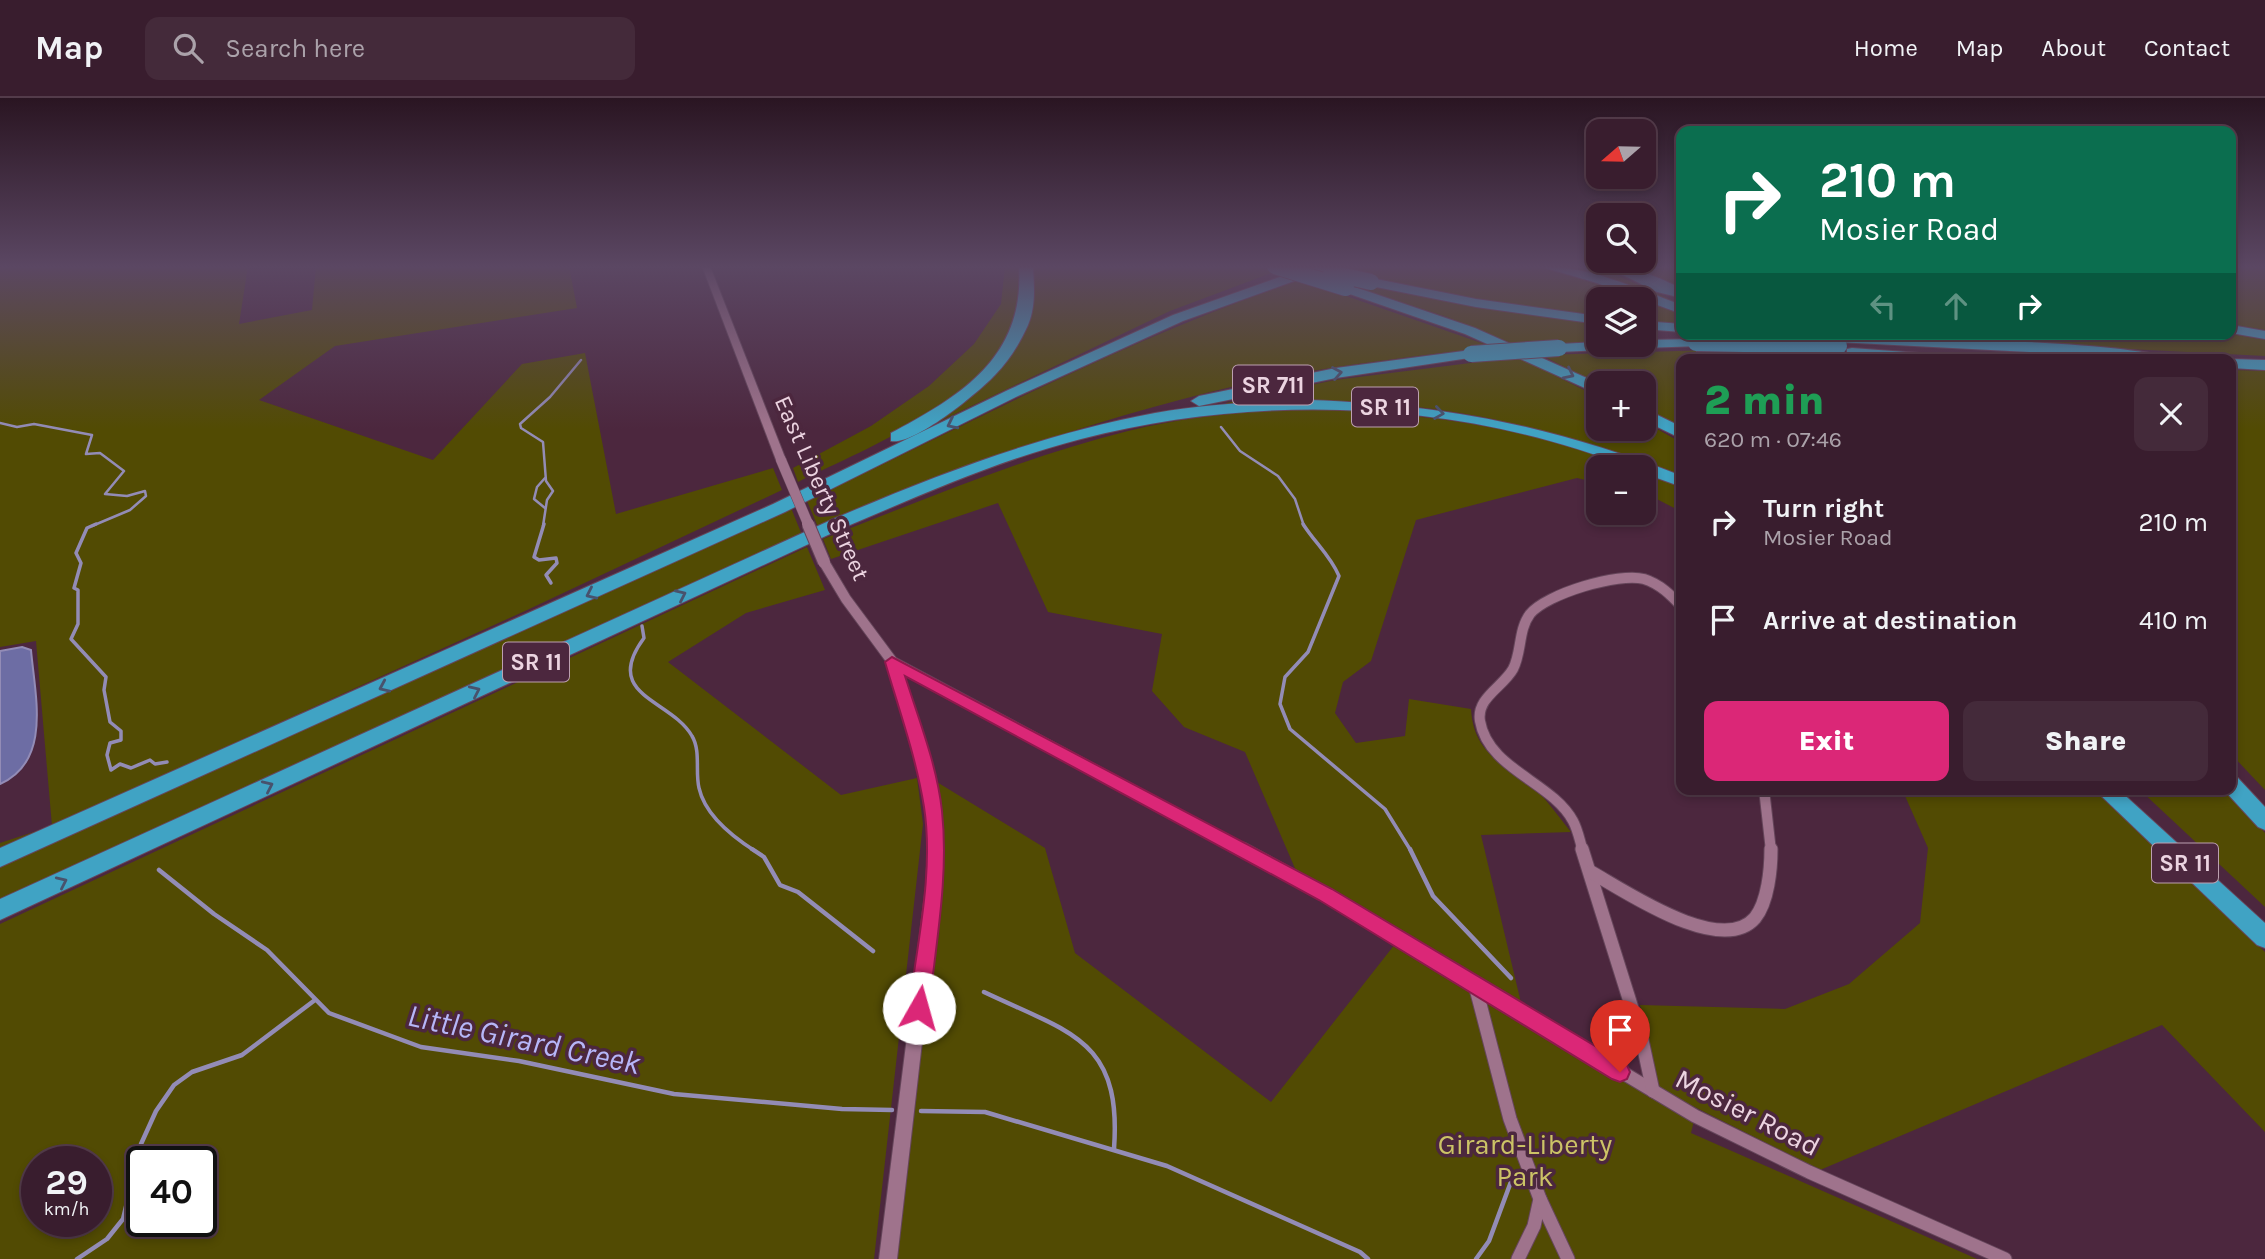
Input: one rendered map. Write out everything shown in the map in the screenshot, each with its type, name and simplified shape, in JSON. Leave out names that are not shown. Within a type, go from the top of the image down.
[{"type":"highway","points":[[673,556],[747,512],[850,462],[957,402],[995,366],[1013,341],[1020,320]]},
{"type":"highway","points":[[1013,393],[1048,373],[1164,320]]},
{"type":"highway","name":"SR 11","points":[[0,858],[673,556],[1013,393],[1177,320]]},
{"type":"highway","points":[[1443,320],[1586,384]]},
{"type":"highway","points":[[1656,326],[1675,328]]},
{"type":"highway","points":[[2236,330],[2265,335]]},
{"type":"highway","points":[[1656,344],[1731,340]]},
{"type":"highway","points":[[1745,340],[1769,354]]},
{"type":"highway","points":[[1759,340],[1782,354]]},
{"type":"highway","points":[[1771,340],[1795,354]]},
{"type":"highway","points":[[1774,340],[1797,349],[1986,354]]},
{"type":"highway","points":[[1877,340],[2123,354]]},
{"type":"highway","name":"SR 711","points":[[1080,435],[1173,407],[1257,388],[1471,354],[1586,347]]},
{"type":"highway","points":[[1843,349],[1894,354]]},
{"type":"highway","points":[[2236,363],[2265,365]]},
{"type":"highway","name":"SR 11","points":[[0,911],[837,524],[980,466],[1080,435],[1235,408],[1307,404],[1369,405],[1441,413],[1528,429],[1622,458],[1676,480]]},
{"type":"highway","points":[[1656,420],[1676,432]]},
{"type":"highway","points":[[2236,777],[2265,808]]},
{"type":"highway","points":[[2236,789],[2265,821]]},
{"type":"highway","name":"SR 11","points":[[2111,795],[2265,937]]},
{"type":"highway","points":[[2129,795],[2265,923]]},
{"type":"street","name":"East Liberty Street","points":[[727,320],[824,562],[846,599],[892,662],[927,776],[936,845],[888,1259]]},
{"type":"street","points":[[1653,1091],[1642,1040],[1591,872],[1569,814],[1552,796],[1497,752],[1488,741],[1480,721],[1482,705],[1513,670],[1528,617],[1544,603],[1628,576],[1657,584],[1676,601]]},
{"type":"street","name":"Mosier Road","points":[[892,662],[1289,874],[1695,1116],[1810,1172],[2005,1259]]},
{"type":"street","points":[[1591,872],[1692,925],[1719,931],[1743,927],[1757,915],[1770,867],[1772,825],[1765,795]]},
{"type":"street","points":[[1475,985],[1510,1119],[1540,1199],[1568,1259]]},
{"type":"street","points":[[1518,1259],[1534,1226],[1540,1199]]},
{"type":"green space","points":[[0,320],[240,320],[239,324],[259,320],[499,320],[335,346],[259,400],[433,460],[522,364],[585,353],[616,514],[773,468],[782,490],[525,611],[52,826],[36,641],[0,647]]},
{"type":"green space","points":[[990,320],[1016,320],[1009,337],[988,366],[961,391],[930,414],[897,433],[798,482],[793,468],[871,426],[929,386],[974,344]]},
{"type":"green space","points":[[1015,320],[1151,320],[928,427],[1001,367]]},
{"type":"green space","points":[[1193,320],[1416,320],[1493,347],[1299,373],[1181,399],[1024,447],[920,485],[818,527],[807,501],[990,412]]},
{"type":"green space","points":[[1455,320],[1586,321],[1586,342],[1516,345]]},
{"type":"green space","points":[[1656,320],[1676,320],[1676,325],[1656,323]]},
{"type":"green space","points":[[2236,320],[2265,320],[2265,330],[2236,325]]},
{"type":"green space","points":[[2236,335],[2265,340],[2265,356],[1953,340],[2236,340]]},
{"type":"green space","points":[[1713,350],[1758,351],[1762,354],[1676,354],[1676,427],[1656,415],[1656,371],[1586,371],[1586,378],[1541,355],[1656,357],[1656,352]]},
{"type":"green space","points":[[1518,357],[1586,391],[1586,441],[1656,441],[1656,428],[1676,440],[1676,475],[1656,467],[1656,455],[1623,455],[1557,435],[1471,415],[1383,404],[1226,403],[1335,380]]},
{"type":"green space","points":[[2236,370],[2265,371],[2265,790],[2236,759]]},
{"type":"green space","points":[[1297,409],[1426,417],[1510,431],[1599,455],[1586,455],[1586,480],[1577,478],[1416,520],[1371,661],[1343,682],[1335,713],[1356,743],[1405,736],[1409,699],[1471,709],[1474,726],[1486,750],[1540,794],[1571,832],[1481,835],[1522,1007],[1297,873],[1245,752],[1184,727],[1152,691],[1162,634],[1048,612],[998,503],[831,559],[823,539],[1051,453],[1149,426],[1233,414]]},
{"type":"green space","points":[[1656,476],[1676,484],[1676,509],[1656,499]]},
{"type":"green space","points":[[791,508],[802,535],[0,903],[0,866]]},
{"type":"green space","points":[[807,547],[825,590],[746,613],[668,662],[841,795],[917,778],[923,824],[874,1259],[0,1259],[0,924]]},
{"type":"green space","name":"Girard-Liberty Park","points":[[927,776],[1045,848],[1075,953],[1271,1102],[1399,939],[1695,1116],[1691,1133],[1977,1259],[888,1259],[933,886]]},
{"type":"green space","points":[[1905,795],[2100,795],[2265,952],[2265,1132],[2162,1025],[1820,1170],[1659,1089],[1640,1005],[1785,1009],[1849,984],[1920,923],[1928,848]]},
{"type":"green space","points":[[2145,795],[2230,795],[2265,833],[2265,907]]},
{"type":"green space","points":[[52,826],[0,848],[0,843]]},
{"type":"water","points":[[22,647],[31,650],[37,707],[34,744],[27,760],[16,774],[0,784],[0,651]]},
{"type":"waterway","points":[[543,526],[547,500],[553,491],[546,481],[543,442],[521,428],[520,424],[550,397],[581,360]]},
{"type":"waterway","name":"Little Girard Creek","points":[[0,423],[17,427],[34,424],[92,435],[86,454],[100,453],[124,471],[105,494],[127,496],[145,491],[146,496],[130,510],[92,526]]},
{"type":"waterway","points":[[1221,427],[1240,451],[1278,476],[1295,499],[1304,525]]},
{"type":"waterway","points":[[545,478],[537,487],[534,499],[545,508]]},
{"type":"waterway","name":"Little Girard Creek","points":[[96,524],[87,528],[76,553],[81,563],[74,588],[78,590],[78,624],[71,639],[106,677],[104,690],[110,722],[121,731],[121,740],[110,743],[107,755],[111,770],[120,764],[131,768],[150,760],[155,764],[167,762]]},
{"type":"waterway","points":[[544,524],[534,557],[539,560],[556,558],[557,563],[546,575],[551,583]]},
{"type":"waterway","points":[[1304,525],[1339,576],[1308,652],[1285,677],[1280,704],[1290,729],[1385,809],[1411,851]]},
{"type":"waterway","points":[[642,626],[644,638],[633,657],[630,673],[635,685],[644,695],[670,713],[692,736],[702,798],[729,832],[755,851]]},
{"type":"waterway","points":[[755,851],[764,857],[780,885],[798,892],[873,951]]},
{"type":"waterway","points":[[1411,851],[1433,896],[1511,978]]},
{"type":"waterway","name":"Little Girard Creek","points":[[159,870],[214,914],[267,950],[329,1013],[421,1047],[519,1061],[674,1094],[842,1109],[892,1110]]},
{"type":"waterway","points":[[984,992],[1065,1031],[1084,1045],[1099,1062],[1109,1084],[1114,1112],[1114,1149]]},
{"type":"waterway","points":[[77,1259],[107,1239],[123,1219],[141,1144],[156,1111],[174,1085],[192,1072],[242,1055],[315,1000]]},
{"type":"waterway","name":"Little Girard Creek","points":[[921,1111],[985,1112],[1167,1166],[1360,1252],[1368,1259]]},
{"type":"waterway","points":[[1476,1259],[1489,1241],[1512,1179]]},
{"type":"route","points":[[919,1008],[936,845],[927,776],[892,662],[944,687],[1325,894],[1620,1072]]}]
